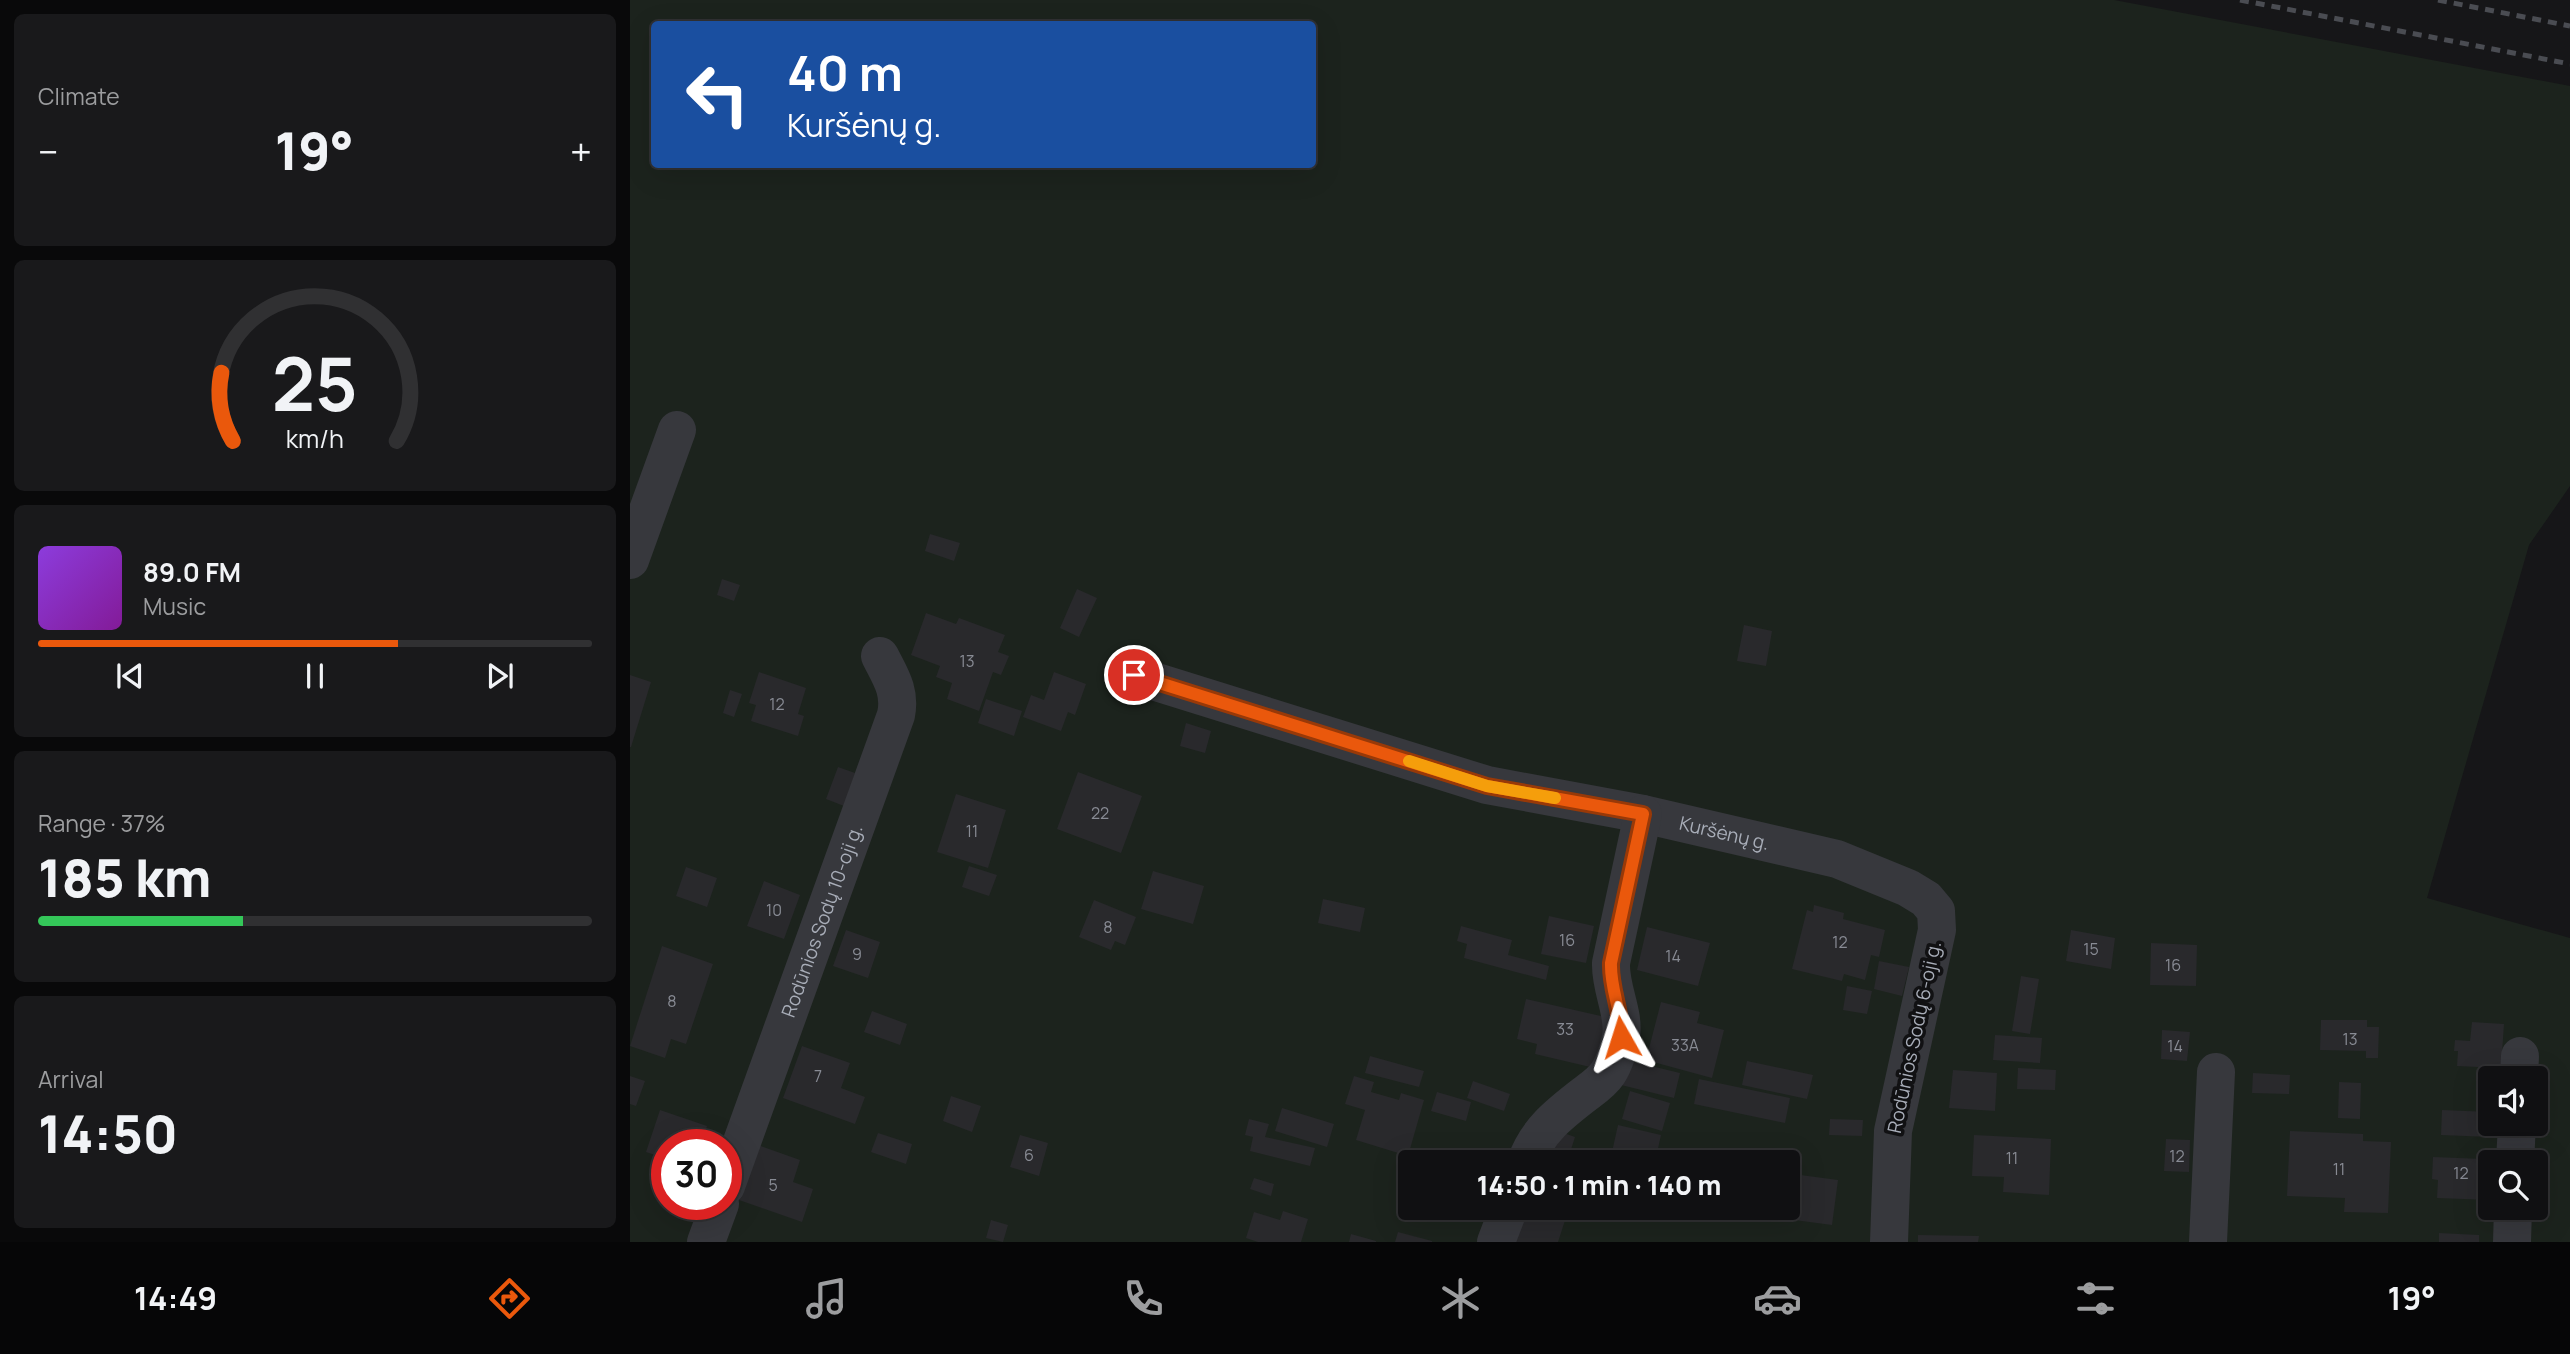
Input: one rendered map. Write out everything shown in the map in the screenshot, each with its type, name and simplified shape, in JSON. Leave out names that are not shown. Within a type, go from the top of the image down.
[{"type":"street","points":[[630,560],[677,430]]},
{"type":"street","name":"Rodūnios Sodų 10-oji g.","points":[[742,1142],[896,715],[899,701],[897,689],[880,656]]},
{"type":"street","name":"Kuršėnų g.","points":[[1134,675],[1487,786],[1643,814],[1837,859],[1908,888]]},
{"type":"street","points":[[1530,1150],[1552,1120],[1601,1082],[1610,1071],[1621,1037],[1621,1020],[1611,981],[1611,963],[1643,814]]},
{"type":"street","name":"Rodūnios Sodų 6-oji g.","points":[[1889,1242],[1893,1131],[1937,930],[1936,911],[1926,899],[1908,888]]},
{"type":"street","points":[[2208,1242],[2216,1072]]},
{"type":"street","points":[[706,1242],[714,1220]]},
{"type":"street","points":[[1496,1242],[1504,1220]]},
{"type":"street","points":[[2512,1242],[2513,1220]]},
{"type":"shaded area","points":[[630,0],[2114,0],[2570,86],[2570,486],[2529,545],[2427,898],[2570,938],[2570,1242],[630,1242]]},
{"type":"building","points":[[930,534],[960,543],[954,561],[925,551]]},
{"type":"building","points":[[722,579],[740,585],[734,601],[717,595]]},
{"type":"building","points":[[1077,589],[1097,598],[1079,637],[1060,628]]},
{"type":"building","points":[[926,613],[956,624],[959,618],[1005,635],[998,652],[1009,656],[1001,675],[993,672],[979,711],[947,699],[952,683],[936,677],[940,666],[911,655]]},
{"type":"building","points":[[1744,625],[1772,631],[1766,666],[1737,661]]},
{"type":"building","points":[[759,672],[806,688],[798,714],[804,716],[798,736],[751,721],[756,705],[749,703]]},
{"type":"building","points":[[1054,672],[1086,684],[1075,715],[1068,712],[1061,731],[1023,717],[1031,695],[1044,700]]},
{"type":"building","points":[[630,675],[651,682],[631,747],[630,747]]},
{"type":"building","points":[[730,690],[742,694],[734,717],[723,713]]},
{"type":"building","points":[[986,699],[1022,711],[1014,736],[978,723]]},
{"type":"building","points":[[1186,723],[1211,731],[1205,753],[1180,746]]},
{"type":"building","points":[[838,767],[855,773],[844,806],[826,799]]},
{"type":"building","points":[[1078,772],[1142,796],[1121,853],[1057,829]]},
{"type":"building","points":[[956,794],[1006,810],[988,868],[937,852]]},
{"type":"building","points":[[969,866],[997,875],[989,896],[962,887]]},
{"type":"building","points":[[686,867],[717,878],[707,907],[676,896]]},
{"type":"building","points":[[1153,871],[1204,886],[1193,924],[1141,909]]},
{"type":"building","points":[[764,881],[800,895],[784,939],[747,926]]},
{"type":"building","points":[[1323,899],[1365,908],[1360,932],[1318,923]]},
{"type":"building","points":[[1094,900],[1136,917],[1125,945],[1115,941],[1111,950],[1079,937]]},
{"type":"building","points":[[1814,905],[1844,913],[1843,919],[1885,930],[1879,957],[1871,955],[1865,980],[1844,974],[1842,981],[1792,969],[1807,910],[1813,912]]},
{"type":"building","points":[[1549,916],[1594,926],[1586,963],[1541,954]]},
{"type":"building","points":[[1461,926],[1512,940],[1508,955],[1549,966],[1546,980],[1464,958],[1467,944],[1457,941]]},
{"type":"building","points":[[1647,927],[1710,943],[1698,986],[1637,970]]},
{"type":"building","points":[[846,930],[880,942],[868,978],[833,966]]},
{"type":"building","points":[[2071,930],[2115,938],[2111,969],[2066,961]]},
{"type":"building","points":[[2151,943],[2197,945],[2196,986],[2150,985]]},
{"type":"building","points":[[662,946],[713,964],[686,1044],[671,1039],[665,1058],[630,1046]]},
{"type":"building","points":[[1879,961],[1909,967],[1902,996],[1874,989]]},
{"type":"building","points":[[2021,976],[2039,979],[2030,1034],[2012,1031]]},
{"type":"building","points":[[1847,986],[1872,991],[1867,1014],[1843,1010]]},
{"type":"building","points":[[1526,999],[1614,1019],[1603,1070],[1535,1054],[1537,1044],[1517,1039]]},
{"type":"building","points":[[1661,1002],[1700,1012],[1697,1023],[1724,1030],[1712,1078],[1646,1060]]},
{"type":"building","points":[[872,1011],[907,1024],[900,1045],[864,1032]]},
{"type":"building","points":[[2321,1020],[2367,1020],[2367,1027],[2379,1027],[2378,1058],[2366,1058],[2366,1051],[2320,1050]]},
{"type":"building","points":[[2472,1022],[2504,1024],[2501,1066],[2457,1066],[2458,1051],[2454,1051],[2455,1040],[2470,1041]]},
{"type":"building","points":[[2162,1030],[2190,1032],[2187,1061],[2161,1059]]},
{"type":"building","points":[[1995,1035],[2042,1038],[2040,1063],[1993,1060]]},
{"type":"building","points":[[802,1046],[850,1063],[841,1088],[865,1097],[855,1124],[783,1098]]},
{"type":"building","points":[[1370,1056],[1424,1071],[1419,1087],[1365,1073]]},
{"type":"building","points":[[1622,1059],[1680,1073],[1674,1098],[1617,1084]]},
{"type":"building","points":[[1747,1061],[1813,1075],[1807,1099],[1742,1085]]},
{"type":"building","points":[[2018,1068],[2056,1070],[2055,1090],[2017,1089]]},
{"type":"building","points":[[1953,1070],[1997,1073],[1995,1111],[1949,1108]]},
{"type":"building","points":[[2253,1073],[2290,1075],[2289,1094],[2252,1093]]},
{"type":"building","points":[[630,1076],[645,1081],[636,1106],[630,1104]]},
{"type":"building","points":[[1354,1076],[1374,1082],[1371,1092],[1399,1100],[1401,1093],[1424,1100],[1410,1150],[1398,1150],[1398,1153],[1356,1140],[1365,1110],[1345,1104]]},
{"type":"building","points":[[1699,1079],[1790,1098],[1785,1123],[1694,1104]]},
{"type":"building","points":[[1473,1081],[1510,1094],[1504,1111],[1467,1098]]},
{"type":"building","points":[[2339,1082],[2361,1083],[2360,1119],[2338,1118]]},
{"type":"building","points":[[1630,1091],[1670,1103],[1662,1131],[1622,1119]]},
{"type":"building","points":[[1437,1092],[1471,1102],[1466,1121],[1431,1111]]},
{"type":"building","points":[[951,1096],[981,1106],[972,1132],[943,1121]]},
{"type":"building","points":[[1282,1108],[1334,1124],[1327,1147],[1275,1131]]},
{"type":"building","points":[[660,1110],[707,1126],[706,1129],[654,1129]]},
{"type":"building","points":[[2442,1110],[2478,1112],[2478,1136],[2490,1137],[2441,1135]]},
{"type":"building","points":[[1249,1119],[1269,1124],[1265,1137],[1315,1148],[1310,1166],[1250,1151],[1253,1137],[1245,1135]]},
{"type":"building","points":[[1830,1119],[1863,1120],[1862,1136],[1829,1135]]},
{"type":"building","points":[[1618,1125],[1661,1135],[1658,1150],[1612,1150]]},
{"type":"building","points":[[1558,1131],[1575,1137],[1571,1150],[1552,1150]]},
{"type":"building","points":[[2290,1131],[2363,1134],[2363,1141],[2391,1142],[2388,1213],[2344,1212],[2345,1198],[2287,1196]]},
{"type":"building","points":[[878,1133],[912,1144],[906,1164],[871,1152]]},
{"type":"building","points":[[1020,1135],[1048,1143],[1039,1176],[1010,1167]]},
{"type":"building","points":[[1974,1135],[2051,1139],[2049,1195],[2003,1192],[2004,1177],[1972,1176]]},
{"type":"building","points":[[651,1137],[651,1154],[646,1152]]},
{"type":"building","points":[[2166,1139],[2190,1140],[2189,1172],[2164,1171]]},
{"type":"building","points":[[758,1145],[800,1160],[793,1182],[813,1189],[802,1222],[742,1201],[742,1191]]},
{"type":"building","points":[[2433,1157],[2478,1159],[2478,1200],[2437,1198],[2438,1180],[2432,1179]]},
{"type":"building","points":[[1800,1175],[1838,1180],[1832,1225],[1794,1220],[1800,1220]]},
{"type":"building","points":[[1254,1178],[1274,1184],[1271,1196],[1250,1189]]},
{"type":"building","points":[[1283,1211],[1308,1219],[1301,1242],[1258,1242],[1246,1238],[1254,1212],[1280,1220]]},
{"type":"building","points":[[991,1220],[1008,1225],[1003,1242],[986,1238]]},
{"type":"building","points":[[1519,1220],[1565,1220],[1558,1242],[1512,1242]]},
{"type":"building","points":[[1398,1232],[1432,1241],[1432,1242],[1395,1242]]},
{"type":"building","points":[[2439,1233],[2479,1235],[2479,1242],[2439,1242]]},
{"type":"building","points":[[1351,1234],[1376,1241],[1376,1242],[1349,1242]]},
{"type":"building","points":[[1918,1235],[1979,1236],[1978,1242],[1918,1242]]},
{"type":"railway","points":[[2240,0],[2570,64]]},
{"type":"railway","points":[[2438,0],[2570,26]]},
{"type":"slow traffic","points":[[1409,761],[1487,786],[1555,798]]},
{"type":"route","points":[[1134,675],[1487,786],[1643,814],[1611,963],[1611,981],[1621,1020],[1621,1037]]}]
